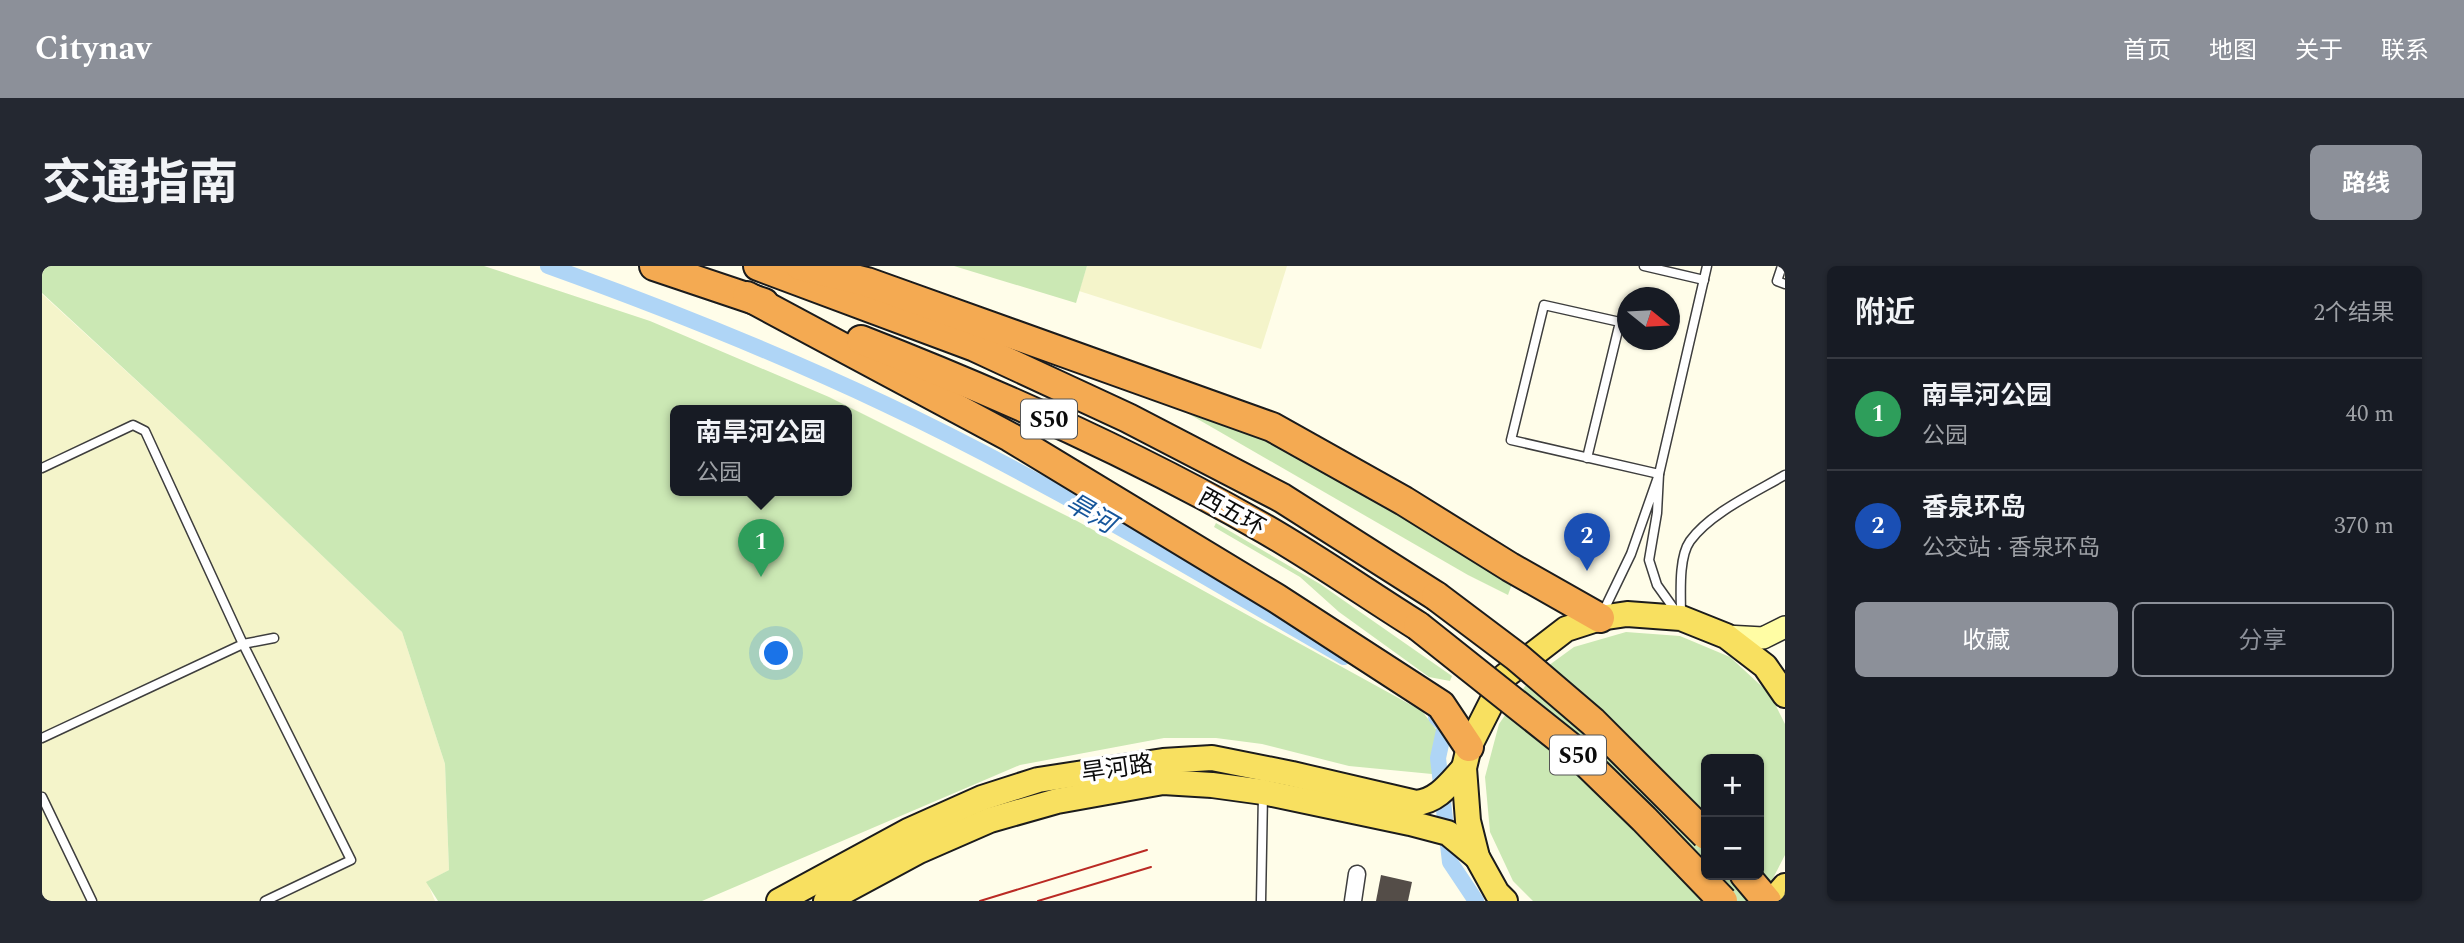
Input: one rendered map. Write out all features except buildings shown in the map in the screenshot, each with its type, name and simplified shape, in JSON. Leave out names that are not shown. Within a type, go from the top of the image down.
[{"type":"highway","name":"西五环","points":[[654,266],[747,296],[961,379],[1114,448],[1265,530],[1418,625],[1569,746],[1723,901]]},
{"type":"highway","name":"西五环","points":[[758,266],[975,347],[1128,418],[1282,498],[1436,596],[1517,657],[1593,722],[1701,830]]},
{"type":"highway","points":[[800,266],[867,282],[1272,427],[1404,501],[1510,567],[1600,618]]},
{"type":"highway","points":[[747,296],[1010,437],[1276,598],[1441,705],[1466,757]]},
{"type":"highway","points":[[1749,880],[1767,901]]},
{"type":"main road","name":"旱河路","points":[[779,901],[908,831],[982,798],[1038,780],[1163,761],[1212,758],[1416,803],[1422,802],[1441,794],[1466,757],[1505,676],[1566,629],[1600,618],[1627,614],[1681,618],[1726,636],[1765,666],[1785,695]]},
{"type":"main road","points":[[1466,757],[1468,821],[1477,857],[1497,893],[1506,901]]},
{"type":"main road","name":"旱河路","points":[[825,901],[919,851],[990,820],[1057,802],[1163,782],[1263,792],[1448,833],[1477,857]]},
{"type":"main road","points":[[1772,901],[1785,886]]},
{"type":"street","points":[[1726,636],[1763,638],[1785,627]]},
{"type":"street","points":[[1353,901],[1357,874]]},
{"type":"lane","points":[[1644,266],[1704,280]]},
{"type":"lane","points":[[1600,618],[1631,554],[1659,474],[1707,266]]},
{"type":"lane","points":[[1782,266],[1777,281],[1785,284]]},
{"type":"lane","points":[[1587,458],[1620,322],[1544,305],[1511,440],[1587,458],[1659,474]]},
{"type":"lane","points":[[42,468],[133,425],[145,431],[243,644],[351,860],[265,901]]},
{"type":"lane","points":[[1659,474],[1657,513],[1648,560],[1657,585],[1681,618]]},
{"type":"lane","points":[[1681,618],[1682,568],[1689,541],[1714,518],[1785,475]]},
{"type":"lane","points":[[42,738],[243,644],[274,638]]},
{"type":"lane","points":[[1261,901],[1263,792]]},
{"type":"lane","points":[[42,797],[92,901]]},
{"type":"green space","points":[[42,266],[484,266],[650,321],[845,405],[670,405],[670,496],[852,496],[852,408],[1077,521],[1422,711],[1438,732],[1432,774],[1349,766],[1262,744],[1216,738],[1164,738],[1020,765],[702,901],[438,901],[426,882],[449,870],[445,764],[402,632],[42,293]]},
{"type":"green space","points":[[954,266],[1087,266],[1076,303]]},
{"type":"green space","points":[[1087,266],[1287,266],[1261,349],[1079,291]]},
{"type":"green space","points":[[42,294],[199,438],[402,632],[445,764],[449,870],[427,882],[435,901],[42,901]]},
{"type":"green space","points":[[1156,395],[1261,436],[1513,581],[1508,595],[1468,575]]},
{"type":"green space","points":[[1216,523],[1320,584],[1452,676],[1450,681],[1429,677],[1339,612],[1300,577],[1214,527]]},
{"type":"green space","points":[[1626,632],[1680,636],[1730,657],[1770,694],[1785,724],[1785,855],[1771,882],[1753,901],[1533,901],[1513,881],[1490,832],[1485,777],[1499,724],[1530,679],[1574,647]]},
{"type":"waterway","name":"旱河","points":[[548,266],[760,348],[944,433],[1117,526],[1344,657]]},
{"type":"waterway","name":"旱河","points":[[1436,717],[1445,726],[1438,758],[1450,862],[1476,901]]},
{"type":"tram line","points":[[980,901],[1147,850]]},
{"type":"tram line","points":[[1038,901],[1151,867]]},
{"type":"place","name":"香泉环岛","points":[[1587,571]]},
{"type":"place","name":"南旱河公园","points":[[761,577]]}]
